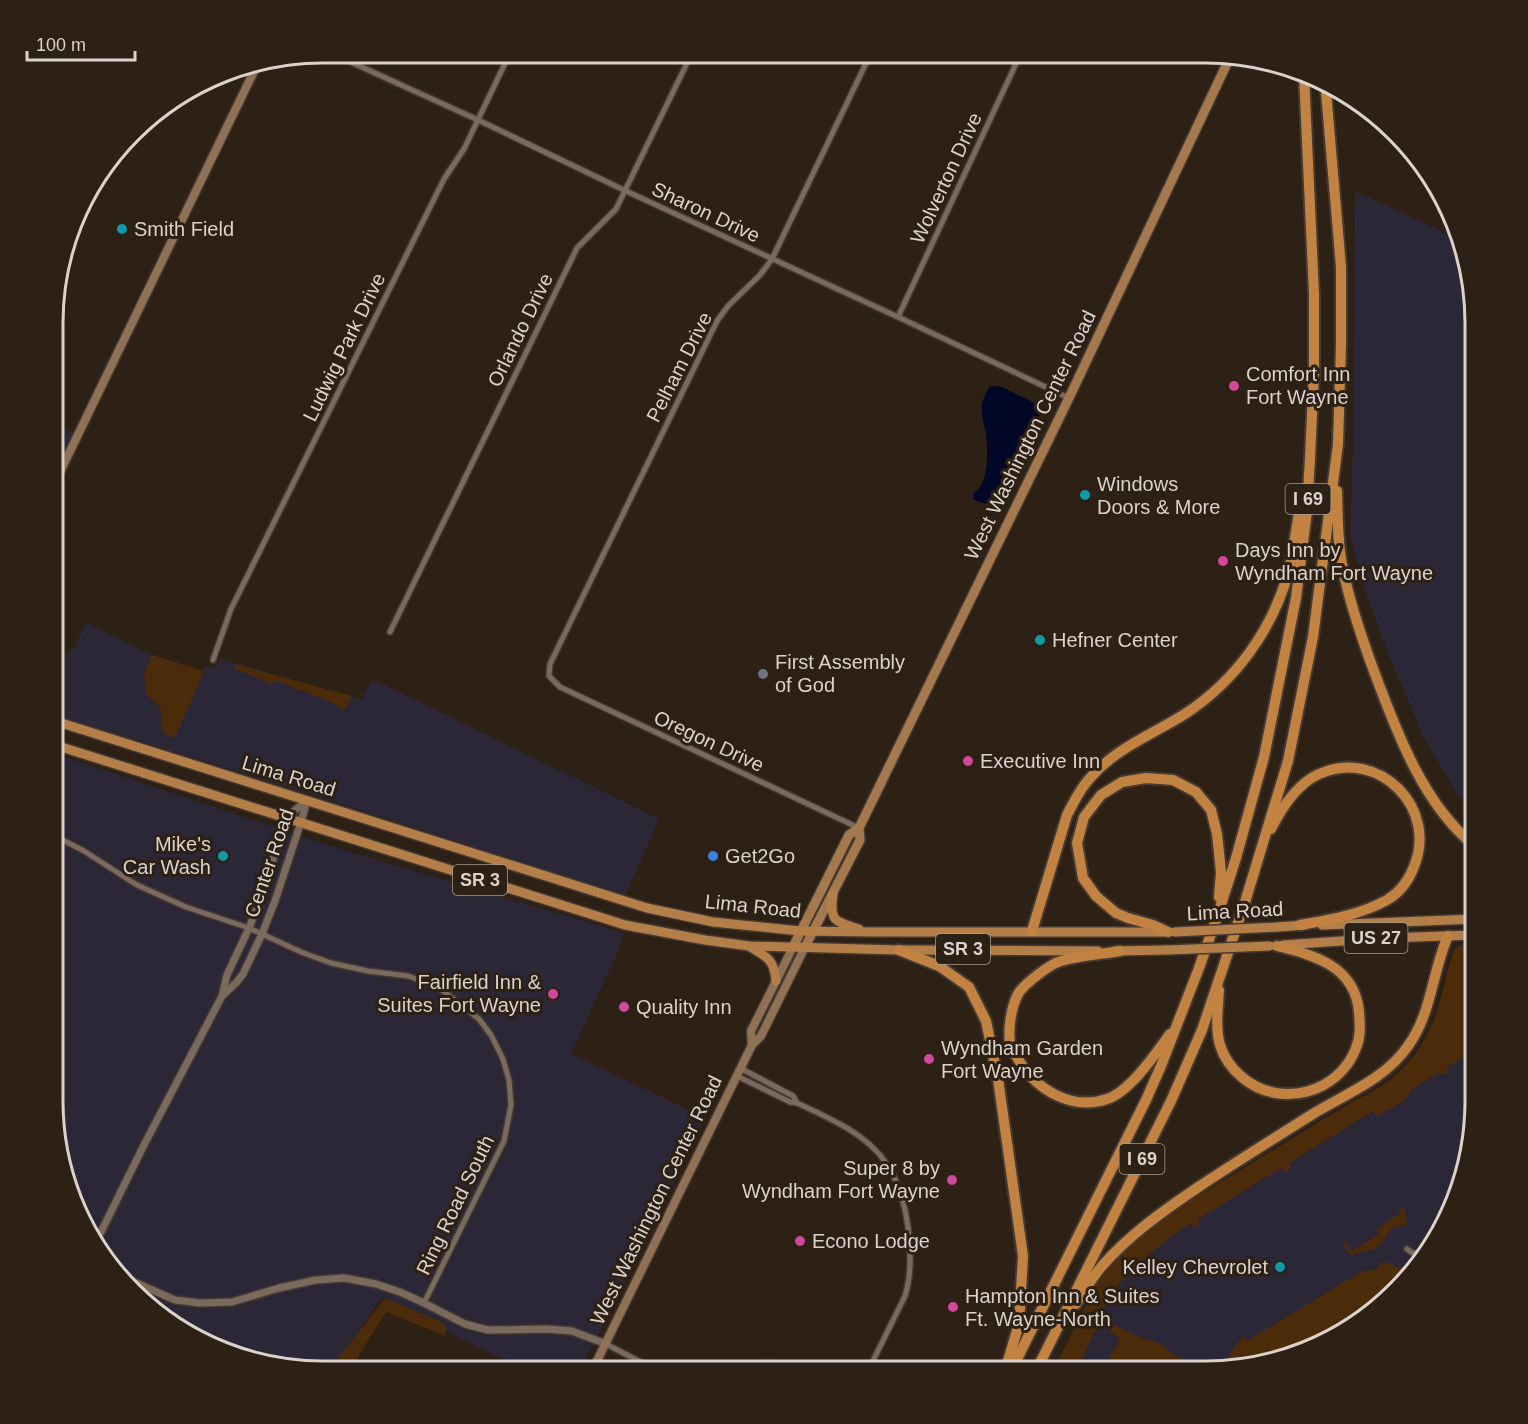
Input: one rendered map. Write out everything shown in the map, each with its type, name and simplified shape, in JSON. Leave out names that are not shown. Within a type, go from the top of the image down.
[{"type":"highway","name":"I 69","points":[[1016,1361],[1146,1100],[1179,1021],[1218,914],[1239,847],[1269,735],[1296,598],[1307,511],[1310,458],[1314,372],[1314,294],[1304,83]]},
{"type":"highway","name":"I 69","points":[[1041,1361],[1171,1101],[1202,1030],[1288,761],[1313,637],[1338,444],[1341,267],[1326,93]]},
{"type":"highway","points":[[1032,931],[1067,815],[1077,795],[1090,778],[1118,753],[1203,702],[1238,668],[1255,646],[1278,603],[1288,574],[1310,458]]},
{"type":"highway","points":[[1335,465],[1342,567],[1360,633],[1410,760],[1425,787],[1465,837]]},
{"type":"highway","name":"Lima Road","points":[[63,724],[647,909],[713,922],[800,931],[1171,932],[1465,919]]},
{"type":"highway","name":"Lima Road","points":[[63,748],[625,925],[749,946],[900,950],[1120,951],[1274,946],[1385,938],[1465,935]]},
{"type":"highway","points":[[1261,851],[1273,825],[1289,801],[1302,786],[1318,775],[1344,768],[1366,770],[1387,779],[1409,800],[1419,829],[1420,846],[1410,877],[1399,890],[1387,899],[1363,910],[1336,919],[1299,926]]},
{"type":"highway","points":[[1171,932],[1116,913],[1096,896],[1083,878],[1077,843],[1084,816],[1101,795],[1122,782],[1146,778],[1173,780],[1196,792],[1211,810],[1217,834],[1221,872],[1218,914]]},
{"type":"highway","points":[[833,894],[831,908],[833,917],[838,921],[870,932]]},
{"type":"highway","points":[[1052,1339],[1101,1267],[1127,1240],[1156,1216],[1229,1166],[1371,1081],[1398,1059],[1419,1029],[1426,1012],[1440,954],[1449,936]]},
{"type":"highway","points":[[749,946],[773,964],[776,981]]},
{"type":"highway","points":[[1221,975],[1218,1017],[1220,1045],[1236,1072],[1260,1089],[1280,1094],[1297,1095],[1314,1091],[1330,1082],[1350,1060],[1357,1047],[1360,1028],[1359,1008],[1353,991],[1333,966],[1306,953],[1274,946]]},
{"type":"highway","points":[[900,950],[939,966],[969,987],[986,1021],[998,1079],[1023,1256],[1019,1324],[1008,1361]]},
{"type":"highway","points":[[1120,951],[1060,961],[1040,972],[1019,993],[1011,1018],[1010,1045],[1026,1072],[1041,1087],[1061,1097],[1086,1103],[1109,1099],[1131,1083],[1179,1021]]},
{"type":"main road","name":"West Washington Center Road","points":[[752,1045],[751,1031],[849,835],[859,828],[1069,398],[1228,64]]},
{"type":"main road","points":[[63,466],[253,73]]},
{"type":"main road","name":"West Washington Center Road","points":[[597,1361],[738,1072],[752,1045],[761,1036],[860,840],[859,828]]},
{"type":"street","name":"Sharon Drive","points":[[355,63],[1069,398]]},
{"type":"street","name":"Ludwig Park Drive","points":[[213,660],[231,609],[444,178],[464,149],[505,63]]},
{"type":"street","name":"Orlando Drive","points":[[390,632],[577,248],[616,208],[687,63]]},
{"type":"street","name":"Pelham Drive","points":[[549,676],[550,664],[717,321],[772,259],[866,63]]},
{"type":"street","name":"Wolverton Drive","points":[[898,316],[1016,63]]},
{"type":"street","name":"Oregon Drive","points":[[549,676],[560,687],[859,828]]},
{"type":"street","name":"Center Road","points":[[100,1234],[222,996],[227,975],[249,928],[287,818],[307,800]]},
{"type":"street","name":"Center Road","points":[[222,996],[243,974],[262,934],[275,901],[307,800]]},
{"type":"street","name":"Ring Road South","points":[[63,840],[137,885],[186,907],[249,928],[331,963],[408,976],[438,987],[479,1019],[491,1035],[503,1059],[508,1080],[511,1105],[504,1142],[424,1303]]},
{"type":"street","points":[[738,1072],[790,1102],[797,1103],[860,1136],[890,1169],[900,1188],[909,1238],[909,1284],[873,1361]]},
{"type":"street","points":[[1407,1249],[1415,1253]]},
{"type":"street","points":[[139,1285],[175,1300],[200,1303],[232,1302],[316,1280],[344,1278],[376,1284],[400,1292],[465,1324],[488,1330],[572,1331],[606,1344],[639,1361]]},
{"type":"shaded area","points":[[1355,191],[1449,235],[1460,272],[1465,323],[1465,803],[1425,740],[1389,656],[1364,588],[1350,535]]},
{"type":"shaded area","points":[[63,427],[74,433],[63,454]]},
{"type":"shaded area","points":[[86,622],[152,655],[203,671],[206,665],[215,668],[221,659],[362,700],[372,679],[659,819],[625,896],[323,798],[63,717],[63,650],[71,654]]},
{"type":"shaded area","points":[[152,655],[204,671],[175,738],[163,733],[160,707],[146,694],[144,673]]},
{"type":"shaded area","points":[[235,664],[352,696],[345,710],[277,681],[271,684],[234,668]]},
{"type":"shaded area","points":[[63,757],[353,853],[624,933],[571,1054],[706,1118],[584,1361],[507,1361],[381,1298],[339,1361],[289,1359],[255,1352],[208,1334],[178,1317],[151,1297],[127,1273],[98,1231],[77,1185],[65,1135],[63,1101]]},
{"type":"shaded area","points":[[1464,944],[1465,1056],[1447,1067],[1446,1074],[1438,1073],[1412,1089],[1402,1102],[1377,1116],[1373,1111],[1289,1163],[1291,1168],[1286,1172],[1281,1168],[1197,1220],[1199,1225],[1194,1228],[1191,1223],[1161,1244],[1133,1269],[1137,1274],[1133,1278],[1127,1274],[1112,1293],[1103,1310],[1108,1316],[1102,1327],[1097,1326],[1081,1361],[1058,1361],[1096,1285],[1122,1251],[1157,1221],[1380,1087],[1409,1062],[1424,1040],[1435,1017],[1454,952]]},
{"type":"shaded area","points":[[1465,1039],[1463,1135],[1456,1169],[1445,1201],[1421,1246],[1401,1273],[1377,1297],[1350,1317],[1305,1341],[1273,1352],[1239,1359],[1071,1361],[1107,1282],[1154,1234]]},
{"type":"shaded area","points":[[1400,1207],[1404,1208],[1407,1225],[1393,1228],[1380,1245],[1373,1249],[1352,1255],[1348,1252],[1343,1242],[1351,1251],[1379,1234],[1376,1229],[1401,1213]]},
{"type":"shaded area","points":[[1387,1262],[1404,1268],[1377,1297],[1350,1317],[1320,1334],[1289,1347],[1256,1356],[1227,1360],[1244,1337],[1247,1341],[1361,1272],[1378,1269],[1379,1263]]},
{"type":"shaded area","points":[[385,1298],[446,1324],[445,1336],[386,1312],[358,1361],[336,1361]]},
{"type":"shaded area","points":[[1113,1324],[1141,1338],[1156,1342],[1186,1361],[1108,1361],[1120,1338],[1110,1332]]},
{"type":"water","points":[[989,387],[1002,387],[1035,403],[1040,414],[1000,496],[994,502],[984,503],[973,499],[974,492],[979,488],[985,475],[987,440],[982,405]]},
{"type":"place","name":"Smith Field","points":[[122,229]]},
{"type":"place","name":"Comfort Inn Fort Wayne","points":[[1234,386]]},
{"type":"place","name":"Windows Doors & More","points":[[1085,495]]},
{"type":"place","name":"Days Inn by Wyndham Fort Wayne","points":[[1223,561]]},
{"type":"place","name":"Hefner Center","points":[[1040,640]]},
{"type":"place","name":"First Assembly of God","points":[[763,674]]},
{"type":"place","name":"Executive Inn","points":[[968,761]]},
{"type":"place","name":"Mike's Car Wash","points":[[223,856]]},
{"type":"place","name":"Get2Go","points":[[713,856]]},
{"type":"place","name":"Fairfield Inn & Suites Fort Wayne","points":[[553,994]]},
{"type":"place","name":"Quality Inn","points":[[624,1007]]},
{"type":"place","name":"Wyndham Garden Fort Wayne","points":[[929,1059]]},
{"type":"place","name":"Super 8 by Wyndham Fort Wayne","points":[[952,1180]]},
{"type":"place","name":"Econo Lodge","points":[[800,1241]]},
{"type":"place","name":"Kelley Chevrolet","points":[[1280,1267]]},
{"type":"place","name":"Hampton Inn & Suites Ft. Wayne-North","points":[[953,1307]]}]
